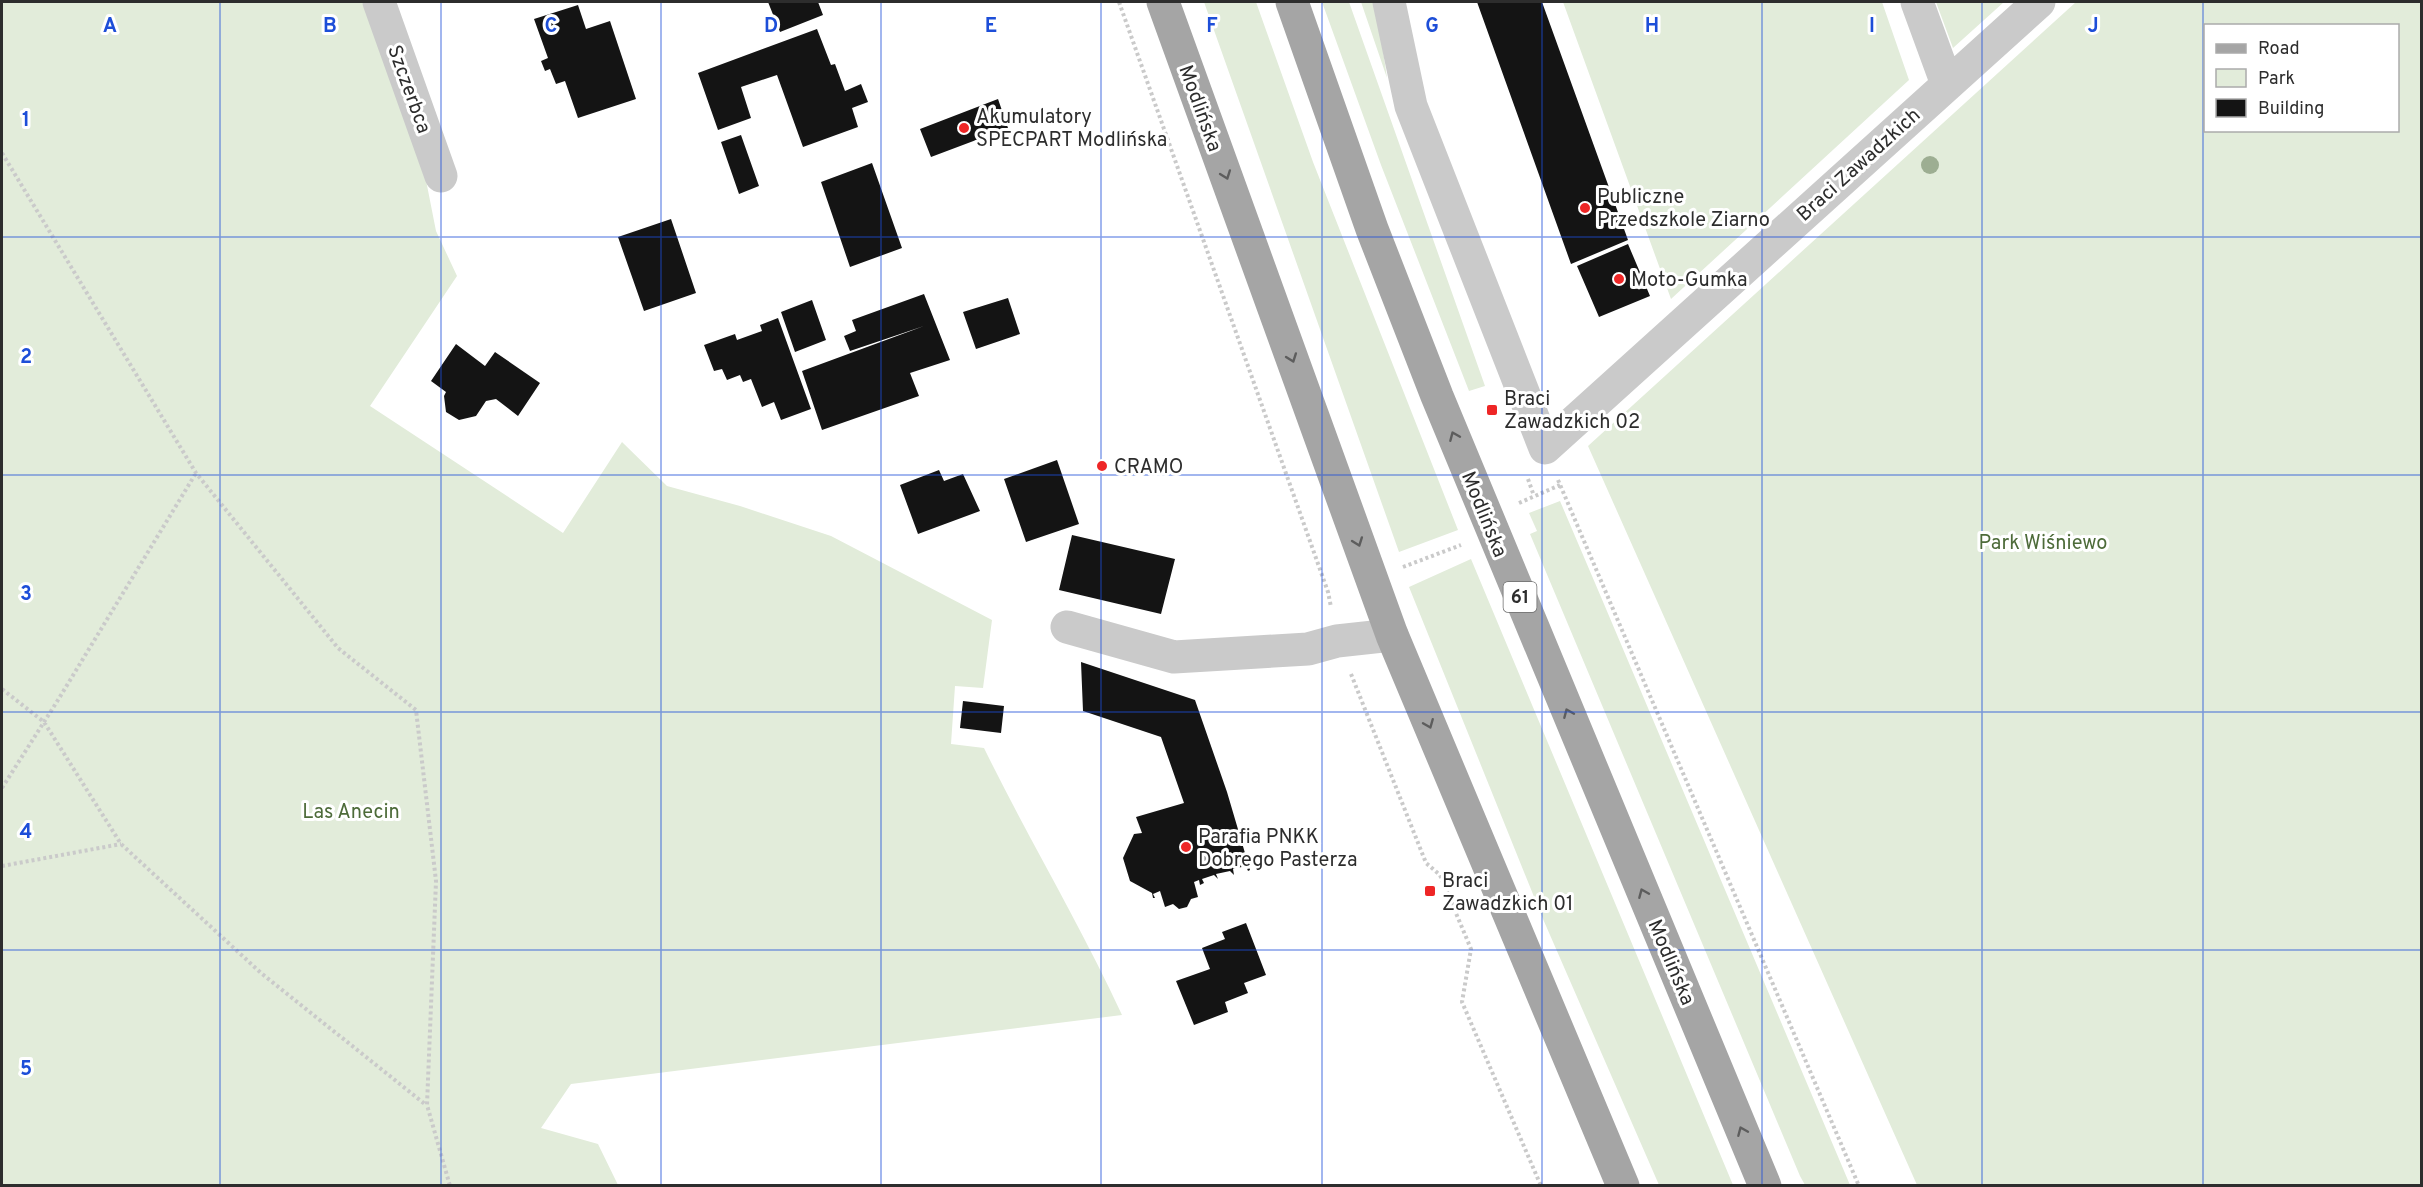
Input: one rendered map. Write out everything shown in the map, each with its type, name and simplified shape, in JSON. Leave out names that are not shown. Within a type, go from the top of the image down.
[{"type":"main road","name":"Modlińska","points":[[1163,2],[1392,635],[1623,1185]]},
{"type":"main road","name":"Modlińska","points":[[1292,2],[1372,229],[1493,534],[1765,1185]]},
{"type":"street","name":"Szczerbca","points":[[380,2],[441,176]]},
{"type":"street","points":[[1389,2],[1411,106],[1545,448]]},
{"type":"street","points":[[1917,2],[1947,84]]},
{"type":"street","name":"Braci Zawadzkich","points":[[1545,448],[2038,2]]},
{"type":"street","points":[[1067,627],[1174,657],[1308,649],[1337,641],[1392,635]]},
{"type":"path","points":[[1119,2],[1328,592],[1337,641],[1426,863],[1440,875],[1471,949],[1462,1002],[1541,1185]]},
{"type":"path","points":[[2,153],[196,473],[338,648],[416,710],[436,881],[427,1105],[450,1185]]},
{"type":"path","points":[[1545,448],[1859,1185]]},
{"type":"path","points":[[2,788],[196,473]]},
{"type":"path","points":[[1371,578],[1493,534]]},
{"type":"path","points":[[2,689],[44,722],[121,844],[261,974],[427,1105]]},
{"type":"path","points":[[2,866],[121,844]]},
{"type":"green space","name":"Las Anecin","points":[[2,2],[364,2],[423,165],[436,231],[457,276],[370,406],[563,533],[622,442],[667,486],[740,506],[831,536],[992,620],[983,688],[955,686],[951,744],[984,748],[1122,1015],[571,1084],[541,1128],[598,1144],[618,1185],[2,1186]]},
{"type":"green space","points":[[1204,2],[1256,2],[1313,162],[1458,530],[1399,552]]},
{"type":"green space","points":[[1322,2],[1349,2],[1485,386],[1469,391],[1381,165]]},
{"type":"green space","points":[[1361,2],[1376,2],[1387,78]]},
{"type":"green space","points":[[1563,2],[1882,2],[1909,80],[1671,299]]},
{"type":"green space","points":[[1936,2],[2004,2],[1953,48]]},
{"type":"green space","name":"Park Wiśniewo","points":[[2076,2],[2421,2],[2421,1185],[1917,1185],[1588,446]]},
{"type":"green space","points":[[1560,501],[1850,1185],[1805,1185],[1800,1176],[1530,534],[1537,531],[1529,513]]},
{"type":"green space","points":[[1471,559],[1733,1185],[1659,1185],[1543,919],[1409,587]]},
{"type":"building","points":[[768,2],[818,2],[823,15],[780,32]]},
{"type":"building","points":[[1477,2],[1542,2],[1628,240],[1571,264]]},
{"type":"building","points":[[578,5],[586,29],[610,21],[636,99],[578,118],[565,81],[556,84],[550,69],[545,71],[541,61],[548,58],[534,19]]},
{"type":"building","points":[[817,29],[831,65],[835,64],[845,91],[861,84],[868,102],[852,108],[858,127],[803,147],[777,75],[741,87],[751,118],[718,130],[698,73]]},
{"type":"building","name":"Akumulatory SPECPART Modlińska","points":[[998,99],[1008,128],[931,157],[920,129]]},
{"type":"building","points":[[741,135],[759,186],[739,194],[721,142]]},
{"type":"building","points":[[872,163],[902,248],[850,267],[821,182]]},
{"type":"building","points":[[671,219],[696,293],[644,311],[618,237]]},
{"type":"building","points":[[1628,244],[1650,296],[1599,317],[1577,266]]},
{"type":"building","points":[[924,294],[950,360],[910,373],[919,396],[822,430],[802,371],[924,326],[850,351],[844,336],[856,331],[852,320]]},
{"type":"building","points":[[1008,298],[1020,334],[976,349],[963,312]]},
{"type":"building","points":[[812,300],[826,340],[795,352],[781,312]]},
{"type":"building","points":[[778,318],[811,409],[781,420],[774,402],[762,407],[751,379],[743,382],[740,375],[727,380],[722,369],[714,371],[704,345],[735,334],[737,340],[762,331],[760,325]]},
{"type":"building","points":[[456,344],[485,366],[495,352],[540,383],[518,416],[496,399],[486,401],[476,416],[459,420],[446,412],[444,396],[446,392],[431,381]]},
{"type":"building","points":[[1057,460],[1079,524],[1026,542],[1004,479]]},
{"type":"building","points":[[939,470],[944,481],[963,474],[980,511],[918,534],[900,485]]},
{"type":"building","points":[[1072,535],[1175,559],[1161,614],[1059,590]]},
{"type":"building","points":[[1081,662],[1195,700],[1227,792],[1250,870],[1248,871],[1246,866],[1233,869],[1234,875],[1230,871],[1216,874],[1218,879],[1214,875],[1202,879],[1204,883],[1200,885],[1199,880],[1194,882],[1198,897],[1191,899],[1187,907],[1179,909],[1173,904],[1165,907],[1160,891],[1153,894],[1155,898],[1153,898],[1152,893],[1130,881],[1123,858],[1134,834],[1142,833],[1136,817],[1184,803],[1161,737],[1083,711]]},
{"type":"building","points":[[963,701],[1004,706],[1001,733],[960,728]]},
{"type":"building","points":[[1246,923],[1266,975],[1244,983],[1248,993],[1225,1002],[1228,1012],[1194,1025],[1176,981],[1210,969],[1202,948],[1225,939],[1222,932]]},
{"type":"place","name":"Akumulatory SPECPART Modlińska","points":[[964,128]]},
{"type":"place","name":"Publiczne Przedszkole Ziarno","points":[[1585,208]]},
{"type":"place","name":"Moto-Gumka","points":[[1619,279]]},
{"type":"place","name":"Braci Zawadzkich 02","points":[[1492,410]]},
{"type":"place","name":"CRAMO","points":[[1102,466]]},
{"type":"place","name":"Parafia PNKK Dobrego Pasterza","points":[[1186,847]]},
{"type":"place","name":"Braci Zawadzkich 01","points":[[1430,891]]}]
